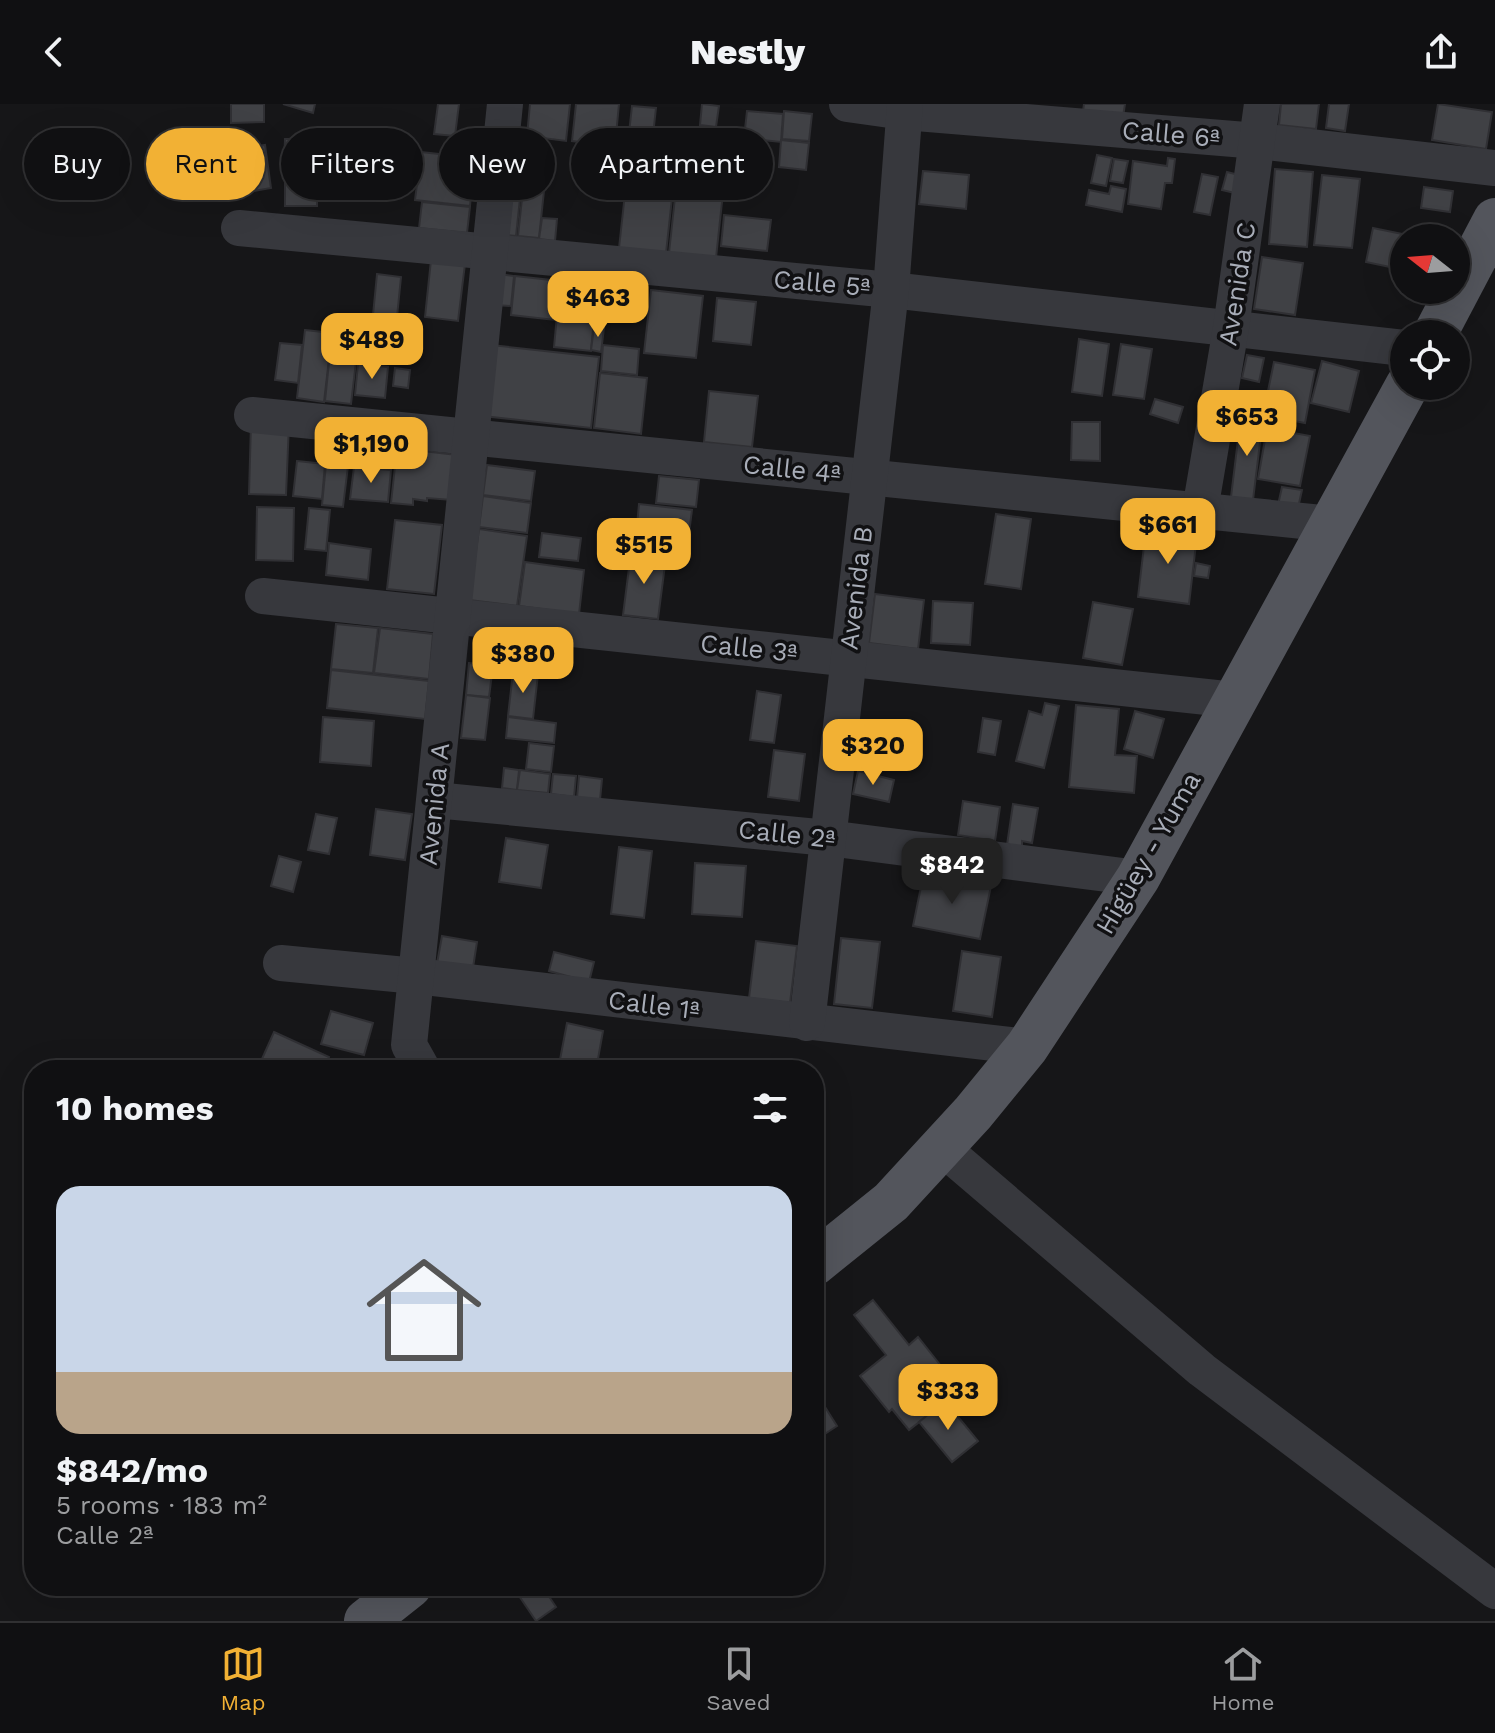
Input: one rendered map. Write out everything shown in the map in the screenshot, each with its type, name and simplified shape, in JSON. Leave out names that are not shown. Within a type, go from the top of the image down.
[{"type":"main road","points":[[1442,320],[1495,220]]},
{"type":"main road","name":"Higüey - Yuma","points":[[824,1256],[891,1202],[1027,1047],[1138,878],[1399,400]]},
{"type":"main road","points":[[366,1621],[397,1596]]},
{"type":"street","name":"Avenida A","points":[[417,1060],[409,1045],[505,104]]},
{"type":"street","name":"Calle 6ª","points":[[847,104],[1258,141],[1495,168]]},
{"type":"street","name":"Avenida C","points":[[1200,510],[1231,328],[1262,104]]},
{"type":"street","name":"Avenida B","points":[[807,1023],[891,290],[905,108]]},
{"type":"street","name":"Calle 5ª","points":[[239,228],[891,290],[1390,346]]},
{"type":"street","name":"Calle 4ª","points":[[252,415],[1332,524]]},
{"type":"street","name":"Calle 3ª","points":[[263,596],[1235,700]]},
{"type":"street","name":"Calle 2ª","points":[[435,800],[828,838],[1138,878]]},
{"type":"street","name":"Calle 1ª","points":[[281,963],[1027,1047]]},
{"type":"street","points":[[941,1147],[1202,1370],[1495,1591]]},
{"type":"building","points":[[231,104],[264,104],[264,122],[231,123]]},
{"type":"building","points":[[283,104],[315,104],[313,113]]},
{"type":"building","points":[[438,104],[459,104],[456,128],[439,128],[439,134],[434,134]]},
{"type":"building","points":[[530,104],[570,104],[566,141],[555,140],[555,128],[528,128]]},
{"type":"building","points":[[576,104],[619,104],[617,128],[573,128]]},
{"type":"building","points":[[702,104],[719,106],[716,127],[700,125]]},
{"type":"building","points":[[1084,104],[1125,104],[1123,117],[1083,111]]},
{"type":"building","points":[[1281,104],[1319,104],[1316,129],[1279,125]]},
{"type":"building","points":[[1329,104],[1349,104],[1345,131],[1326,128]]},
{"type":"building","points":[[1438,104],[1492,112],[1486,149],[1432,140]]},
{"type":"building","points":[[632,106],[656,108],[654,128],[630,128]]},
{"type":"building","points":[[747,111],[783,114],[781,142],[773,141],[773,128],[745,128]]},
{"type":"building","points":[[784,111],[812,114],[809,141],[782,139]]},
{"type":"building","points":[[781,140],[809,143],[806,170],[779,167]]},
{"type":"building","points":[[265,145],[271,188],[265,189]]},
{"type":"building","points":[[423,152],[439,154],[439,200],[471,200],[470,206],[415,200],[423,200]]},
{"type":"building","points":[[1097,155],[1112,158],[1106,186],[1091,183]]},
{"type":"building","points":[[1168,158],[1175,159],[1172,183],[1165,183],[1161,209],[1128,204],[1133,161],[1167,166]]},
{"type":"building","points":[[1114,159],[1128,161],[1123,183],[1110,181]]},
{"type":"building","points":[[1275,169],[1313,172],[1307,247],[1269,244]]},
{"type":"building","points":[[923,171],[969,175],[966,209],[919,204]]},
{"type":"building","points":[[1227,172],[1243,176],[1239,194],[1222,190]]},
{"type":"building","points":[[1202,174],[1218,177],[1210,215],[1194,212]]},
{"type":"building","points":[[1322,175],[1360,179],[1352,248],[1314,245]]},
{"type":"building","points":[[1111,186],[1126,189],[1122,212],[1086,205],[1089,190],[1109,194]]},
{"type":"building","points":[[1424,187],[1453,191],[1450,212],[1421,208]]},
{"type":"building","points":[[285,200],[317,200],[317,206],[285,206]]},
{"type":"building","points":[[499,200],[520,200],[516,236],[495,234]]},
{"type":"building","points":[[522,200],[543,200],[539,238],[518,236]]},
{"type":"building","points":[[624,200],[672,200],[666,253],[619,248]]},
{"type":"building","points":[[675,200],[722,200],[716,258],[669,253]]},
{"type":"building","points":[[422,202],[470,207],[467,233],[419,228]]},
{"type":"building","points":[[724,215],[771,220],[767,251],[721,246]]},
{"type":"building","points":[[542,218],[557,219],[555,241],[539,239]]},
{"type":"building","points":[[1373,228],[1390,231],[1390,267],[1366,262]]},
{"type":"building","points":[[1262,257],[1303,263],[1295,315],[1254,309]]},
{"type":"building","points":[[431,260],[465,264],[458,321],[425,317]]},
{"type":"building","points":[[377,274],[401,277],[397,317],[373,315]]},
{"type":"building","points":[[498,274],[514,276],[511,306],[495,305]]},
{"type":"building","points":[[515,276],[560,281],[555,320],[511,315]]},
{"type":"building","points":[[651,290],[703,296],[696,358],[644,353]]},
{"type":"building","points":[[717,298],[756,302],[751,345],[713,341]]},
{"type":"building","points":[[557,315],[594,319],[591,351],[554,347]]},
{"type":"building","points":[[594,327],[604,328],[601,352],[591,350]]},
{"type":"building","points":[[305,330],[332,333],[324,402],[297,398]]},
{"type":"building","points":[[332,333],[359,336],[351,404],[325,401]]},
{"type":"building","points":[[1079,339],[1109,344],[1102,396],[1072,392]]},
{"type":"building","points":[[280,343],[302,345],[298,383],[275,380]]},
{"type":"building","points":[[1121,344],[1152,349],[1144,399],[1113,395]]},
{"type":"building","points":[[491,345],[599,357],[591,428],[483,416]]},
{"type":"building","points":[[603,345],[639,349],[637,375],[601,371]]},
{"type":"building","points":[[1247,355],[1264,358],[1259,382],[1242,378]]},
{"type":"building","points":[[1322,361],[1359,371],[1349,412],[1311,403]]},
{"type":"building","points":[[1274,362],[1315,370],[1305,423],[1263,415]]},
{"type":"building","points":[[358,364],[388,367],[385,398],[355,395]]},
{"type":"building","points":[[395,368],[410,370],[408,388],[393,386]]},
{"type":"building","points":[[600,373],[647,378],[641,434],[594,428]]},
{"type":"building","points":[[709,391],[758,396],[752,447],[704,442]]},
{"type":"building","points":[[1155,399],[1183,407],[1178,423],[1150,414]]},
{"type":"building","points":[[1241,415],[1263,418],[1253,500],[1231,497]]},
{"type":"building","points":[[1072,422],[1100,422],[1100,461],[1071,460]]},
{"type":"building","points":[[251,423],[289,424],[286,495],[249,494]]},
{"type":"building","points":[[1267,428],[1310,436],[1300,486],[1258,479]]},
{"type":"building","points":[[397,448],[457,455],[452,500],[427,498],[427,501],[413,499],[413,505],[391,503]]},
{"type":"building","points":[[297,461],[325,464],[322,499],[293,496]]},
{"type":"building","points":[[326,464],[348,466],[343,507],[322,505]]},
{"type":"building","points":[[487,465],[535,471],[531,501],[483,495]]},
{"type":"building","points":[[354,467],[391,470],[388,502],[350,499]]},
{"type":"building","points":[[659,476],[699,480],[696,507],[656,503]]},
{"type":"building","points":[[1282,487],[1302,490],[1298,508],[1278,505]]},
{"type":"building","points":[[483,496],[531,503],[527,533],[479,527]]},
{"type":"building","points":[[639,504],[692,510],[688,541],[636,536]]},
{"type":"building","points":[[257,507],[294,508],[293,561],[256,560]]},
{"type":"building","points":[[309,508],[330,510],[326,551],[305,549]]},
{"type":"building","points":[[996,514],[1031,519],[1021,589],[985,584]]},
{"type":"building","points":[[395,520],[442,525],[434,594],[387,589]]},
{"type":"building","points":[[479,529],[527,536],[517,606],[469,600]]},
{"type":"building","points":[[1146,529],[1197,535],[1189,604],[1138,597]]},
{"type":"building","points":[[542,533],[581,538],[578,561],[539,557]]},
{"type":"building","points":[[329,543],[371,549],[368,580],[326,575]]},
{"type":"building","points":[[631,552],[666,557],[658,619],[623,615]]},
{"type":"building","points":[[525,562],[584,570],[579,614],[519,606]]},
{"type":"building","points":[[1196,563],[1210,566],[1208,578],[1194,576]]},
{"type":"building","points":[[875,594],[924,600],[918,649],[869,643]]},
{"type":"building","points":[[933,601],[973,603],[970,645],[931,643]]},
{"type":"building","points":[[1093,602],[1133,609],[1122,665],[1083,658]]},
{"type":"building","points":[[336,624],[378,628],[373,673],[331,669]]},
{"type":"building","points":[[380,628],[433,634],[429,679],[374,673]]},
{"type":"building","points":[[469,663],[493,666],[489,697],[466,695]]},
{"type":"building","points":[[331,670],[429,681],[425,719],[327,708]]},
{"type":"building","points":[[513,672],[538,674],[533,719],[508,716]]},
{"type":"building","points":[[757,691],[781,695],[774,743],[750,740]]},
{"type":"building","points":[[466,695],[490,698],[485,740],[461,738]]},
{"type":"building","points":[[1045,703],[1059,706],[1044,768],[1016,761],[1029,711],[1042,715]]},
{"type":"building","points":[[1076,705],[1119,709],[1115,755],[1137,756],[1134,793],[1069,787]]},
{"type":"building","points":[[1135,711],[1164,719],[1153,758],[1124,749]]},
{"type":"building","points":[[323,717],[374,721],[371,766],[320,762]]},
{"type":"building","points":[[508,717],[556,723],[554,743],[506,738]]},
{"type":"building","points":[[983,718],[1001,721],[995,755],[978,752]]},
{"type":"building","points":[[529,743],[554,746],[551,772],[526,769]]},
{"type":"building","points":[[774,750],[805,754],[799,801],[768,797]]},
{"type":"building","points":[[504,768],[519,770],[517,790],[502,788]]},
{"type":"building","points":[[520,770],[550,774],[548,793],[517,790]]},
{"type":"building","points":[[858,771],[894,780],[889,802],[853,794]]},
{"type":"building","points":[[553,774],[576,776],[574,797],[551,794]]},
{"type":"building","points":[[579,776],[602,779],[600,800],[577,798]]},
{"type":"building","points":[[963,801],[1000,807],[995,841],[958,835]]},
{"type":"building","points":[[1013,804],[1038,808],[1032,843],[1022,841],[1022,847],[1007,845]]},
{"type":"building","points":[[376,809],[412,814],[405,860],[370,855]]},
{"type":"building","points":[[316,814],[337,818],[329,854],[308,850]]},
{"type":"building","points":[[506,838],[548,845],[541,888],[499,882]]},
{"type":"building","points":[[619,847],[652,851],[644,918],[611,914]]},
{"type":"building","points":[[279,856],[301,862],[293,892],[271,886]]},
{"type":"building","points":[[695,863],[746,866],[742,917],[692,914]]},
{"type":"building","points":[[924,872],[991,886],[980,939],[913,926]]},
{"type":"building","points":[[442,936],[477,942],[472,974],[436,969]]},
{"type":"building","points":[[841,938],[880,942],[872,1008],[834,1004]]},
{"type":"building","points":[[756,941],[797,946],[790,1003],[749,998]]},
{"type":"building","points":[[962,951],[1001,957],[992,1017],[953,1011]]},
{"type":"building","points":[[554,952],[594,962],[589,982],[549,971]]},
{"type":"building","points":[[331,1011],[373,1023],[364,1055],[321,1044]]},
{"type":"building","points":[[567,1023],[603,1031],[598,1060],[560,1060]]},
{"type":"building","points":[[274,1032],[329,1057],[328,1060],[261,1060]]},
{"type":"building","points":[[873,1300],[909,1345],[918,1337],[960,1390],[909,1430],[892,1409],[889,1412],[860,1376],[886,1355],[854,1315]]},
{"type":"building","points":[[945,1401],[978,1441],[952,1462],[919,1422]]},
{"type":"building","points":[[824,1405],[837,1426],[824,1434]]},
{"type":"building","points":[[519,1596],[549,1596],[556,1607],[536,1621]]}]
